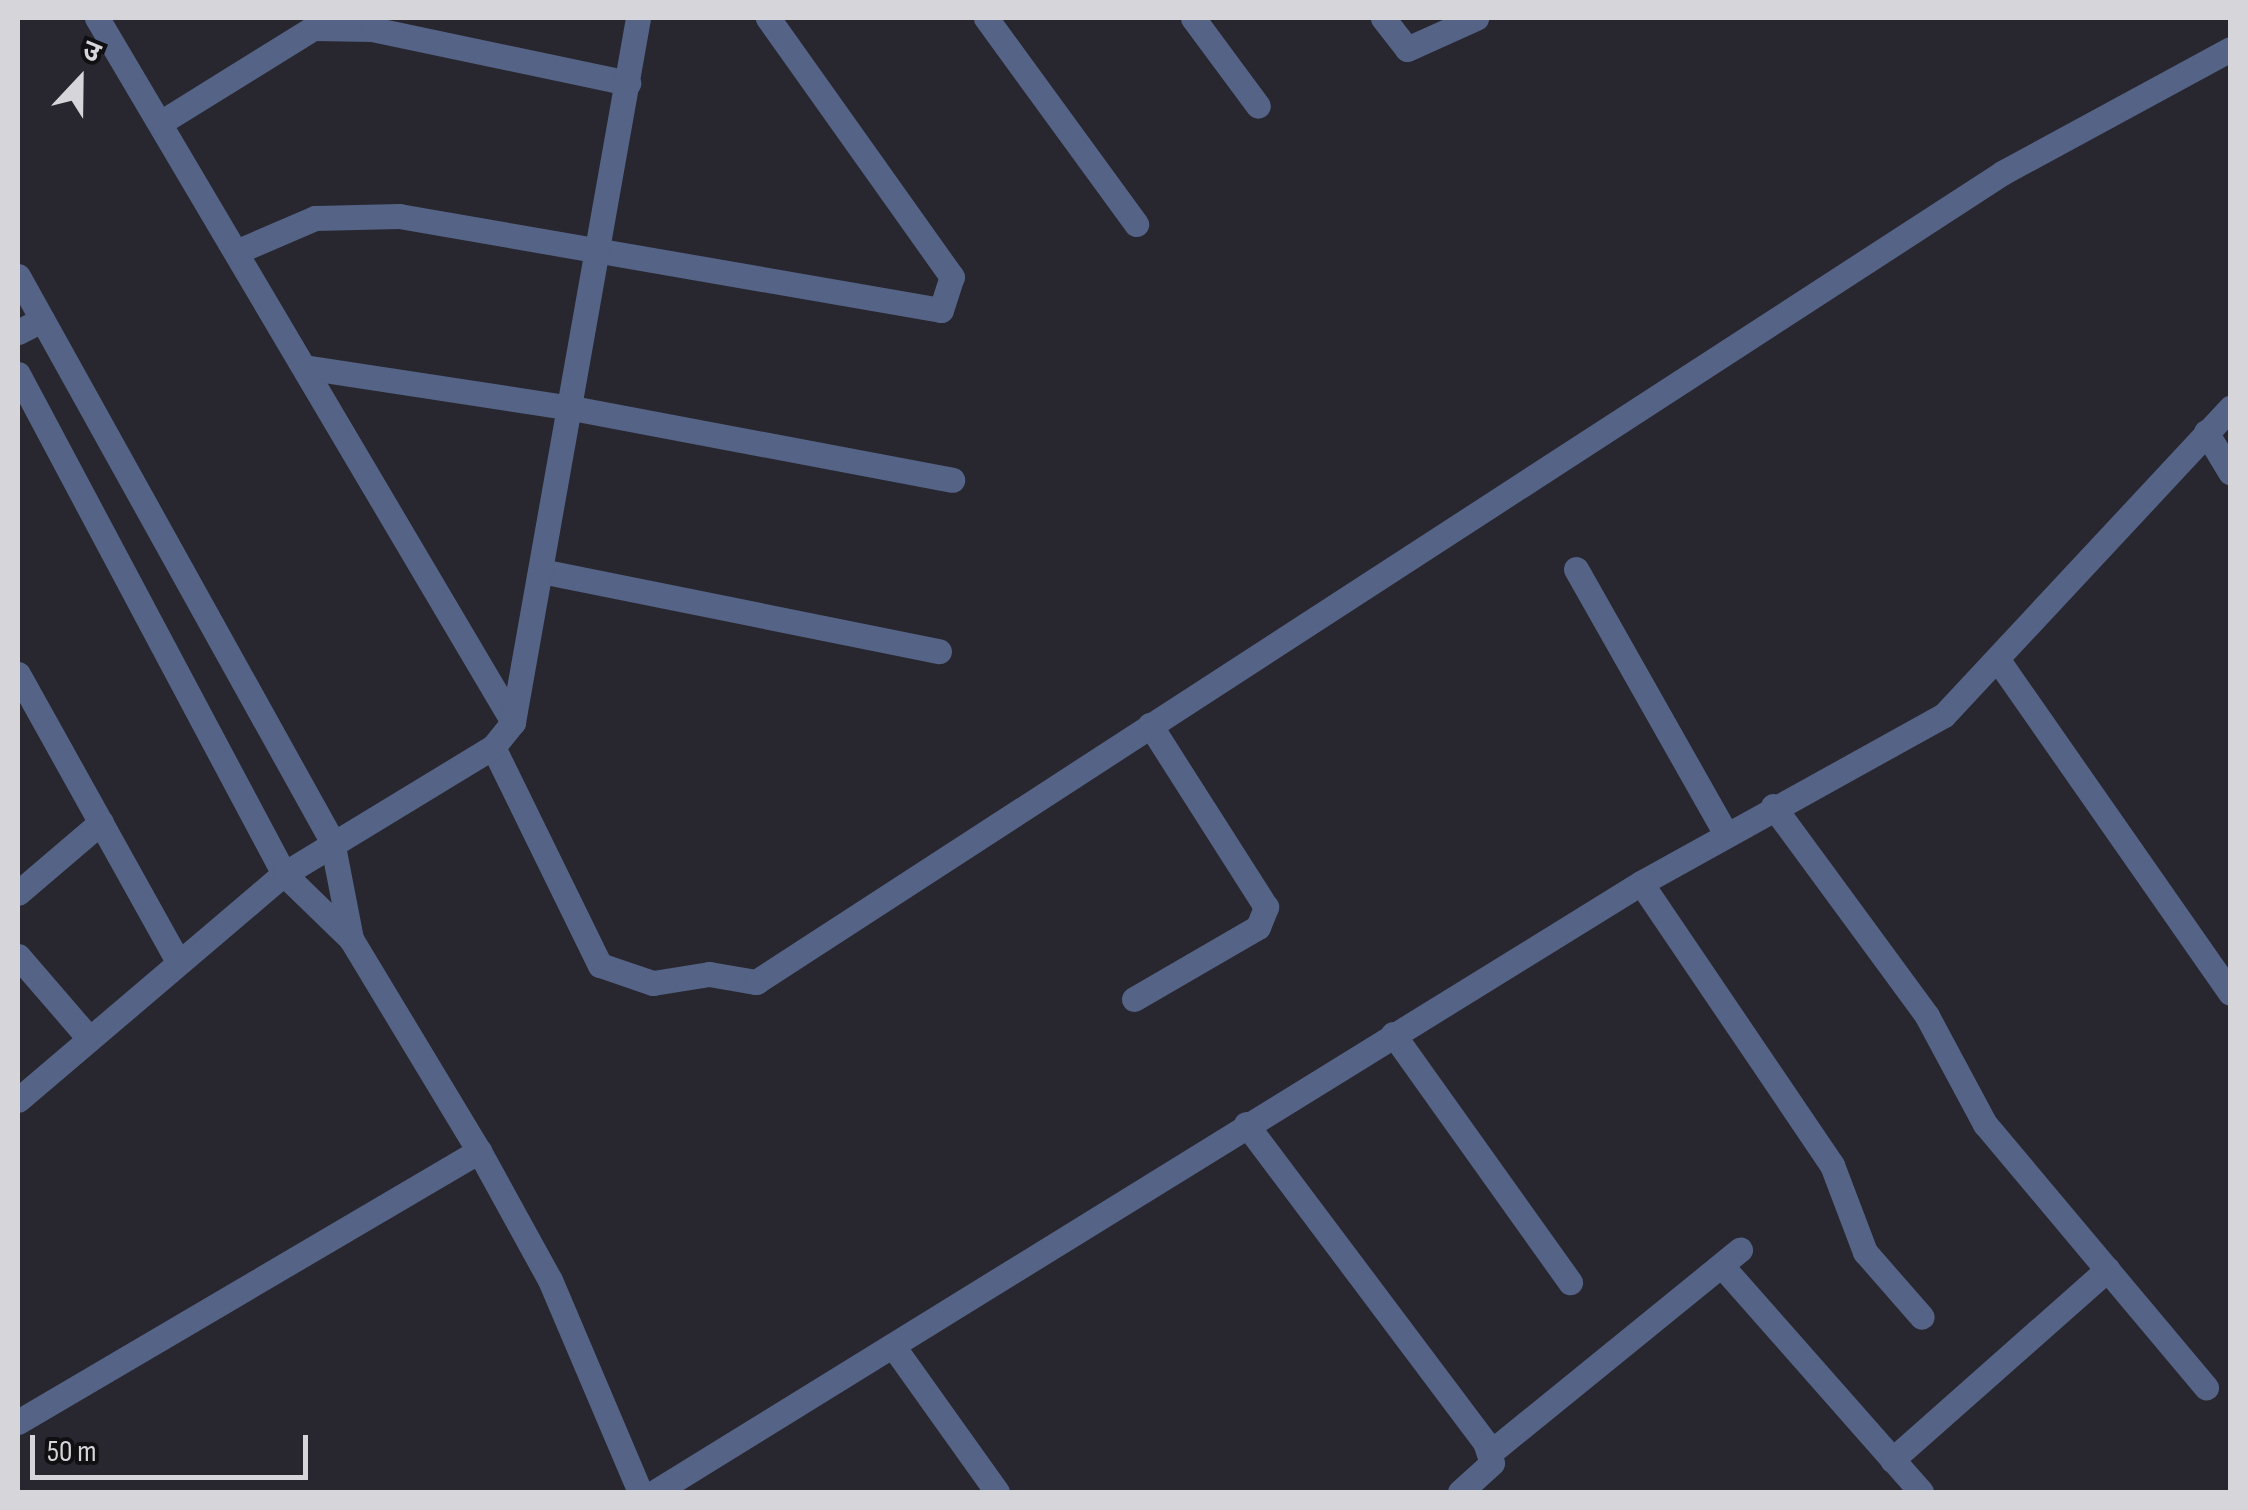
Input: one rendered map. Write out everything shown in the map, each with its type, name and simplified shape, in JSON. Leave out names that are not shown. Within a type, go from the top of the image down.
[{"type":"street","points":[[97,18],[513,722]]},
{"type":"street","points":[[18,1100],[87,1036],[284,874],[332,841],[493,747],[513,722],[602,247],[638,18]]},
{"type":"street","points":[[236,252],[316,218],[353,212],[602,247],[926,312],[950,302],[952,277],[768,18]]},
{"type":"street","points":[[986,18],[1136,224]]},
{"type":"street","points":[[1193,18],[1258,106]]},
{"type":"street","points":[[1383,18],[1407,49],[1476,18]]},
{"type":"street","points":[[160,124],[312,28],[372,29],[628,83]]},
{"type":"street","points":[[493,747],[600,965],[654,983],[709,974],[738,983],[770,976],[2002,173],[2230,49]]},
{"type":"street","points":[[18,276],[332,841],[350,939]]},
{"type":"street","points":[[18,332],[42,320]]},
{"type":"street","points":[[304,367],[572,408],[952,480]]},
{"type":"street","points":[[18,374],[284,874],[350,939],[479,1151],[550,1280],[640,1492]]},
{"type":"street","points":[[655,1492],[1725,832],[1944,714],[2000,663],[2230,408]]},
{"type":"street","points":[[2206,432],[2230,472]]},
{"type":"street","points":[[1576,569],[1725,832]]},
{"type":"street","points":[[541,571],[939,651]]},
{"type":"street","points":[[2000,663],[2230,993]]},
{"type":"street","points":[[18,674],[178,960]]},
{"type":"street","points":[[1134,999],[1258,927],[1266,907],[1150,725]]},
{"type":"street","points":[[1773,806],[1927,1016],[1985,1124],[2206,1387]]},
{"type":"street","points":[[18,894],[101,822]]},
{"type":"street","points":[[1641,883],[1832,1165],[1865,1252],[1922,1317]]},
{"type":"street","points":[[18,956],[87,1036]]},
{"type":"street","points":[[1392,1034],[1570,1282]]},
{"type":"street","points":[[1246,1124],[1491,1452]]},
{"type":"street","points":[[18,1422],[479,1151]]},
{"type":"street","points":[[1460,1492],[1484,1474],[1491,1452],[1731,1258],[1921,1492]]},
{"type":"street","points":[[1892,1460],[2108,1270]]},
{"type":"street","points":[[893,1346],[997,1492]]}]
